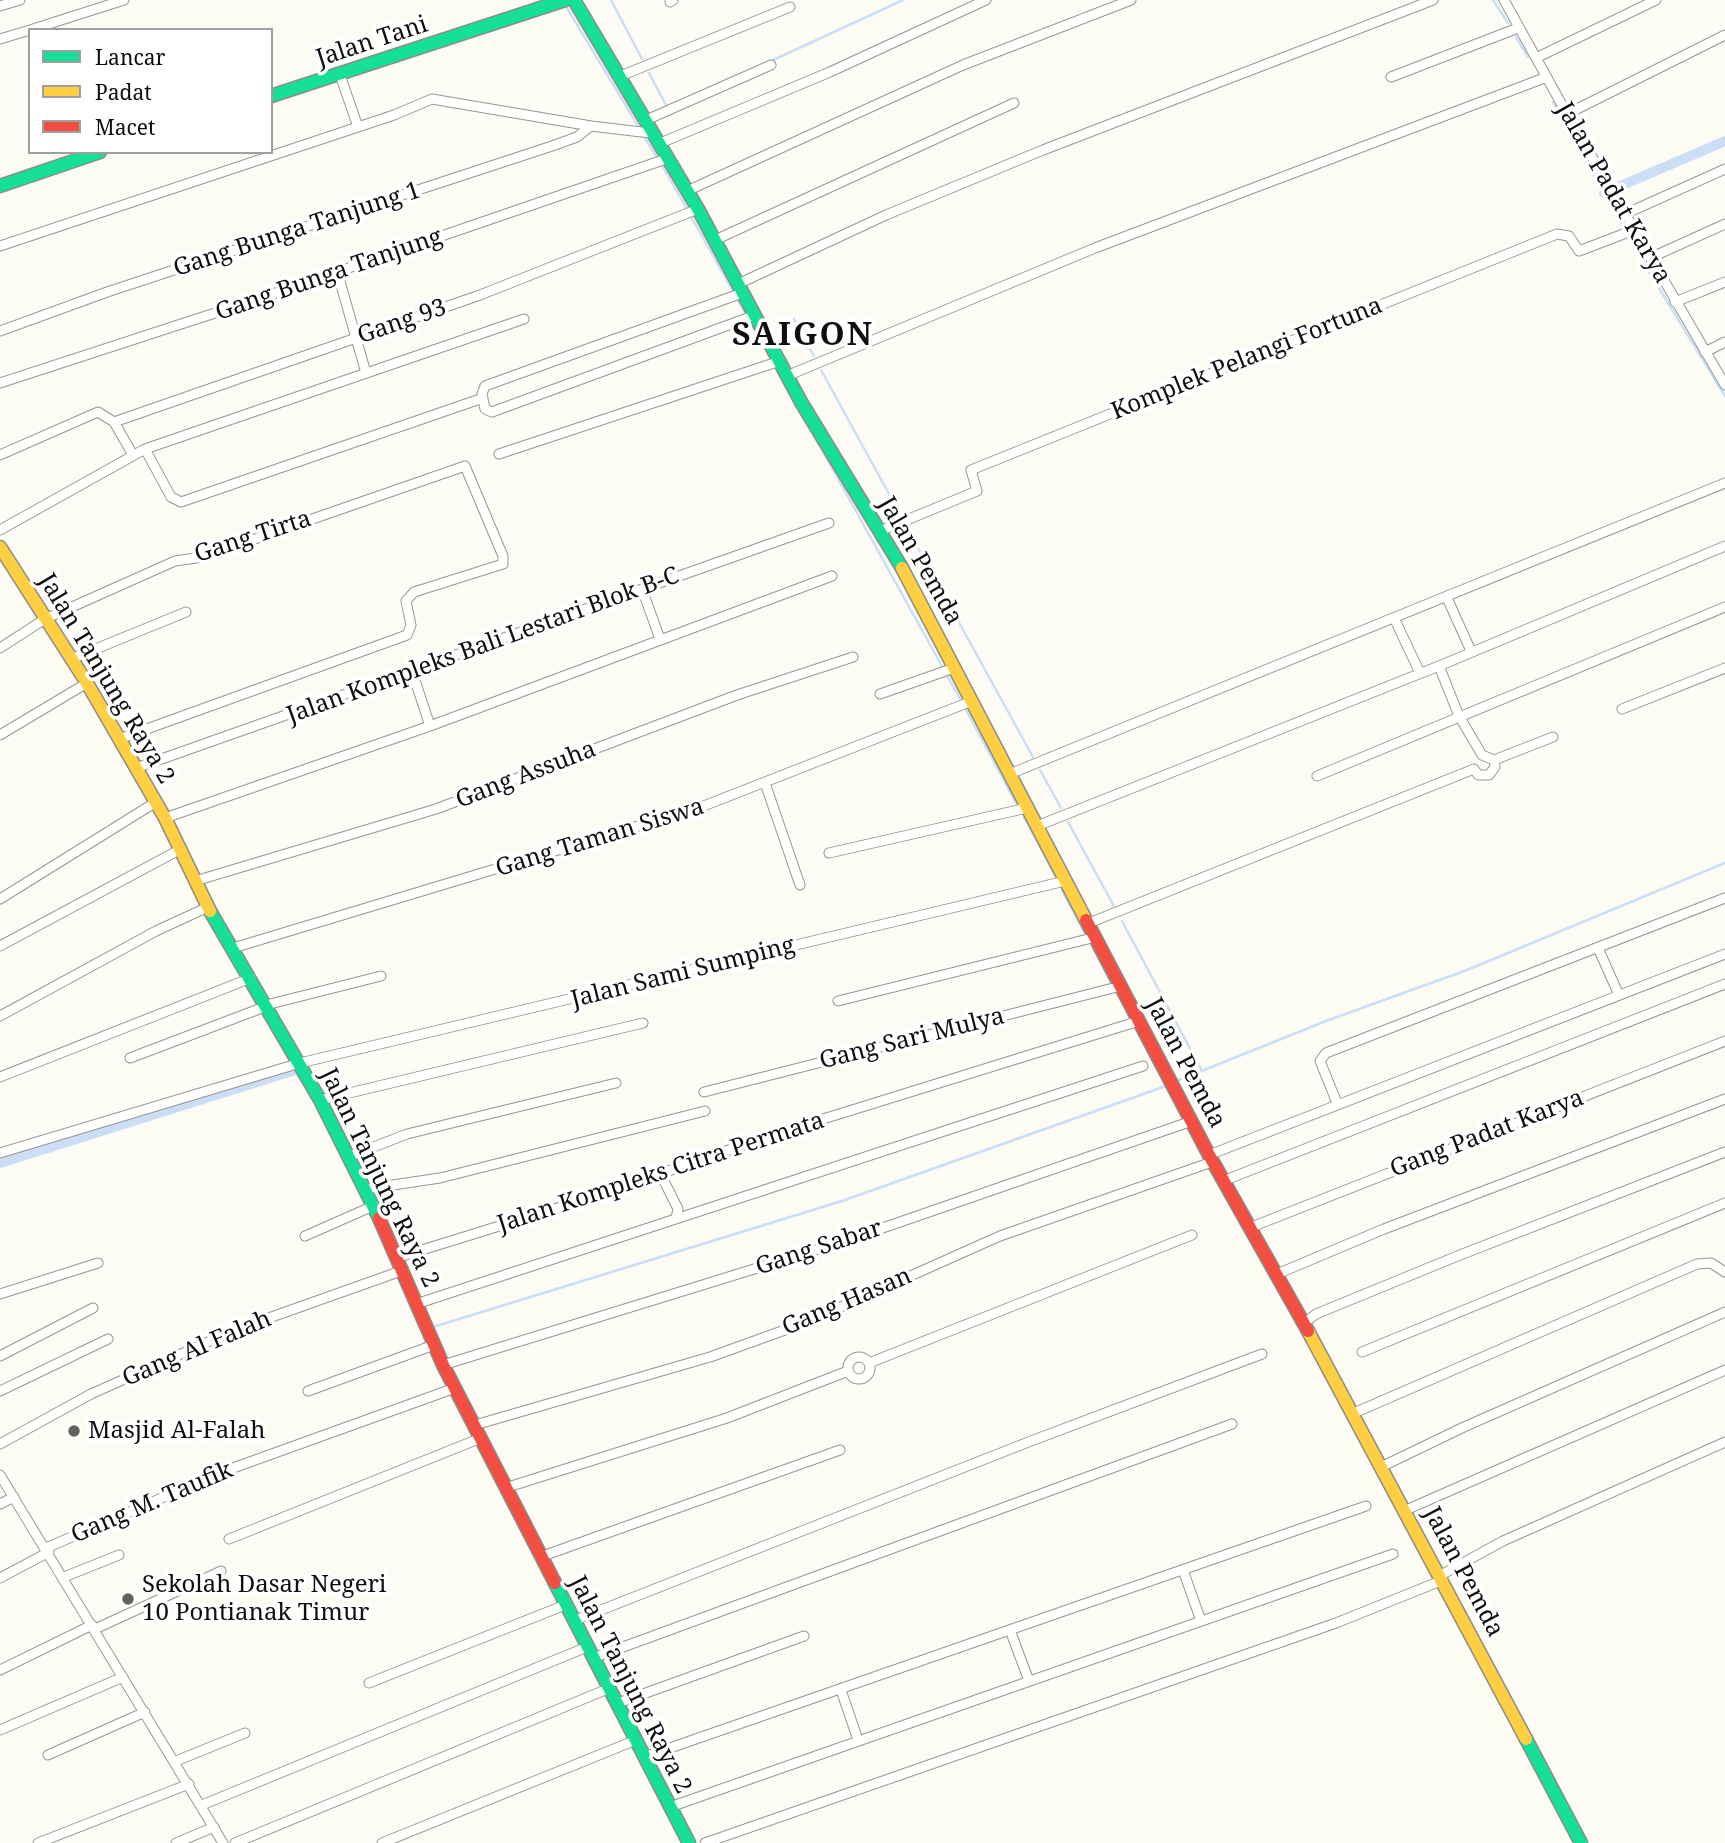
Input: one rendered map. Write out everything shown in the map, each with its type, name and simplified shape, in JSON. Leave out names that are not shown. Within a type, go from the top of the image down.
[{"type":"street","points":[[0,6],[20,0]]},
{"type":"street","points":[[36,28],[124,0]]},
{"type":"street","name":"Jalan Pemda","points":[[574,0],[650,133],[661,160],[687,191],[692,212],[715,240],[750,318],[776,362],[789,375],[801,402],[880,531],[954,668],[965,705],[1012,774],[1027,808],[1210,1158],[1383,1466],[1581,1843]]},
{"type":"street","points":[[0,246],[358,127],[432,99],[591,126],[650,133],[830,72],[986,0]]},
{"type":"street","points":[[687,191],[963,65],[1131,0]]},
{"type":"street","points":[[750,318],[492,412],[485,409],[485,386],[557,362],[738,292],[886,215],[1043,150],[1433,0]]},
{"type":"street","name":"Jalan Padat Karya","points":[[1504,0],[1518,28],[1538,57],[1567,114],[1725,385]]},
{"type":"street","points":[[1538,57],[1656,0]]},
{"type":"street","name":"Jalan Tani","points":[[273,95],[561,2]]},
{"type":"street","points":[[618,77],[790,7]]},
{"type":"street","points":[[1391,78],[1518,28]]},
{"type":"street","points":[[0,39],[28,31]]},
{"type":"street","points":[[1567,114],[1725,35]]},
{"type":"street","points":[[650,133],[771,65]]},
{"type":"street","points":[[341,75],[358,127]]},
{"type":"street","points":[[789,375],[1095,247],[1547,77]]},
{"type":"street","points":[[715,240],[1014,103]]},
{"type":"street","name":"Gang Bunga Tanjung 1","points":[[0,331],[110,291],[552,146],[577,137],[591,126]]},
{"type":"street","points":[[0,186],[94,154]]},
{"type":"street","name":"Gang Bunga Tanjung","points":[[0,383],[661,160]]},
{"type":"street","points":[[1625,214],[1725,169]]},
{"type":"street","name":"Gang 93","points":[[114,422],[555,267],[692,212]]},
{"type":"street","points":[[1650,258],[1725,224]]},
{"type":"street","name":"Komplek Pelangi Fortuna","points":[[880,531],[977,491],[971,470],[1544,239],[1565,233],[1579,251],[1634,230]]},
{"type":"street","points":[[337,271],[354,339],[366,373]]},
{"type":"street","points":[[1675,302],[1725,282]]},
{"type":"street","points":[[0,530],[145,449],[524,319]]},
{"type":"street","points":[[1705,352],[1725,342]]},
{"type":"street","points":[[499,454],[776,362]]},
{"type":"street","points":[[145,449],[171,497],[181,502],[483,398]]},
{"type":"street","points":[[0,455],[93,412],[104,414],[114,422],[133,455]]},
{"type":"street","name":"Gang Tirta","points":[[0,648],[45,619],[175,561],[203,557],[465,466],[503,556],[503,564],[414,592],[407,601],[411,625],[407,635],[118,739]]},
{"type":"street","points":[[1012,774],[1395,620],[1725,483]]},
{"type":"street","name":"Jalan Kompleks Bali Lestari Blok B-C","points":[[136,768],[829,523]]},
{"type":"street","points":[[1037,826],[1439,666],[1725,546]]},
{"type":"street","name":"Jalan Tanjung Raya 2","points":[[0,547],[87,683],[156,802],[208,906],[320,1100],[366,1189],[443,1365],[689,1843]]},
{"type":"street","points":[[165,818],[430,726],[832,576]]},
{"type":"street","points":[[642,589],[660,639]]},
{"type":"street","points":[[1447,598],[1471,651]]},
{"type":"street","points":[[1317,776],[1725,607]]},
{"type":"street","points":[[71,659],[186,612]]},
{"type":"street","points":[[1395,620],[1420,673]]},
{"type":"street","name":"Gang Assuha","points":[[195,881],[436,809],[737,695],[853,657]]},
{"type":"street","points":[[1439,666],[1459,716],[1482,755],[1494,760],[1553,737]]},
{"type":"street","points":[[880,694],[954,668]]},
{"type":"street","points":[[1622,709],[1725,668]]},
{"type":"street","points":[[412,671],[430,726]]},
{"type":"street","points":[[0,735],[87,683]]},
{"type":"street","name":"Gang Taman Siswa","points":[[233,948],[654,822],[765,783],[965,705]]},
{"type":"street","points":[[1482,755],[1475,760],[1474,769],[1478,775],[1489,775],[1495,767],[1494,760]]},
{"type":"street","points":[[1089,923],[1474,769]]},
{"type":"street","points":[[765,783],[800,885]]},
{"type":"street","points":[[0,899],[156,802]]},
{"type":"street","points":[[829,853],[1027,808]]},
{"type":"street","points":[[0,946],[179,850]]},
{"type":"street","name":"Jalan Sami Sumping","points":[[0,1153],[300,1063],[1065,881]]},
{"type":"street","points":[[1337,1103],[1321,1065],[1321,1057],[1326,1053],[1725,898]]},
{"type":"street","points":[[0,1016],[156,930],[208,906]]},
{"type":"street","points":[[838,1001],[1096,937]]},
{"type":"street","points":[[1598,948],[1619,995]]},
{"type":"street","name":"Gang Hasan","points":[[475,1425],[710,1357],[807,1322],[1000,1236],[1210,1158],[1337,1103],[1725,954]]},
{"type":"street","points":[[130,1058],[267,1006],[381,976]]},
{"type":"street","points":[[0,1077],[251,978]]},
{"type":"street","points":[[1223,1181],[1725,984]]},
{"type":"street","name":"Gang Sari Mulya","points":[[704,1092],[1121,986]]},
{"type":"street","name":"Jalan Kompleks Citra Permata","points":[[396,1258],[1139,1021]]},
{"type":"street","points":[[320,1100],[643,1023]]},
{"type":"street","name":"Gang Padat Karya","points":[[1249,1228],[1725,1041]]},
{"type":"street","points":[[416,1304],[1143,1066]]},
{"type":"street","points":[[348,1157],[407,1134],[616,1083]]},
{"type":"street","points":[[1277,1274],[1384,1229],[1725,1099]]},
{"type":"street","points":[[366,1189],[440,1178],[705,1111]]},
{"type":"street","name":"Gang Sabar","points":[[443,1365],[845,1241],[1192,1121]]},
{"type":"street","points":[[1303,1324],[1316,1314],[1460,1255],[1725,1152]]},
{"type":"street","points":[[660,1173],[678,1209],[676,1218]]},
{"type":"street","points":[[1362,1352],[1725,1203]]},
{"type":"street","points":[[305,1236],[373,1206]]},
{"type":"street","points":[[869,1363],[1192,1235]]},
{"type":"street","points":[[1354,1413],[1697,1264],[1711,1262],[1725,1272]]},
{"type":"street","points":[[0,1294],[98,1263]]},
{"type":"street","name":"Gang Al Falah","points":[[0,1444],[91,1394],[235,1329],[401,1271]]},
{"type":"street","points":[[0,1356],[93,1308]]},
{"type":"street","points":[[1383,1466],[1464,1427],[1725,1312]]},
{"type":"street","points":[[0,1391],[108,1339]]},
{"type":"street","points":[[309,1391],[434,1345]]},
{"type":"street","points":[[573,1621],[1031,1440],[1262,1354]]},
{"type":"street","points":[[855,1358],[865,1359],[869,1363],[869,1374],[860,1380],[850,1376],[850,1361],[855,1358]]},
{"type":"street","points":[[1406,1510],[1725,1370]]},
{"type":"street","points":[[505,1488],[727,1418],[848,1371]]},
{"type":"street","name":"Gang M. Taufik","points":[[0,1578],[48,1550],[222,1472],[455,1388]]},
{"type":"street","points":[[202,1805],[590,1652],[1232,1424]]},
{"type":"street","points":[[229,1539],[481,1438]]},
{"type":"street","points":[[705,1843],[1306,1634],[1442,1577],[1503,1541],[1725,1442]]},
{"type":"street","points":[[540,1557],[840,1450]]},
{"type":"street","points":[[0,1475],[176,1761],[223,1843]]},
{"type":"street","points":[[0,1504],[14,1497]]},
{"type":"street","points":[[644,1757],[1366,1506]]},
{"type":"street","points":[[670,1807],[1393,1554]]},
{"type":"street","points":[[64,1577],[119,1555]]},
{"type":"street","points":[[1183,1570],[1201,1621]]},
{"type":"street","points":[[0,1670],[221,1571]]},
{"type":"street","points":[[369,1683],[565,1605]]},
{"type":"street","points":[[1010,1630],[1029,1681]]},
{"type":"street","points":[[618,1703],[804,1636]]},
{"type":"street","points":[[0,1730],[124,1677]]},
{"type":"street","points":[[235,1843],[610,1688]]},
{"type":"street","points":[[841,1690],[858,1740]]},
{"type":"street","points":[[48,1755],[145,1712]]},
{"type":"street","points":[[176,1761],[245,1733]]},
{"type":"street","points":[[382,1843],[636,1740]]},
{"type":"street","points":[[38,1843],[189,1784]]},
{"type":"street","points":[[176,1843],[214,1826]]},
{"type":"waterway","points":[[611,0],[642,59]]},
{"type":"waterway","points":[[771,61],[903,0]]},
{"type":"waterway","points":[[1493,0],[1508,23]]},
{"type":"waterway","points":[[564,3],[640,129]]},
{"type":"waterway","points":[[830,67],[961,7]]},
{"type":"waterway","points":[[1516,37],[1528,57]]},
{"type":"waterway","points":[[649,73],[667,107]]},
{"type":"waterway","points":[[1553,102],[1624,229]]},
{"type":"waterway","points":[[643,135],[658,159]]},
{"type":"waterway","points":[[1618,187],[1725,141]]},
{"type":"waterway","points":[[662,165],[734,293]]},
{"type":"waterway","points":[[1629,239],[1725,396]]},
{"type":"waterway","points":[[737,299],[746,314]]},
{"type":"waterway","points":[[794,319],[814,356]]},
{"type":"waterway","points":[[749,320],[767,351]]},
{"type":"waterway","points":[[821,370],[900,514]]},
{"type":"waterway","points":[[807,423],[943,668]]},
{"type":"waterway","points":[[907,528],[1033,757]]},
{"type":"waterway","points":[[946,674],[962,702]]},
{"type":"waterway","points":[[965,708],[1016,803]]},
{"type":"waterway","points":[[1040,770],[1061,808]]},
{"type":"waterway","points":[[1024,817],[1055,875]]},
{"type":"waterway","points":[[1068,822],[1115,908]]},
{"type":"waterway","points":[[1179,1080],[1326,1021],[1467,970],[1725,863]]},
{"type":"waterway","points":[[1062,890],[1084,932]]},
{"type":"waterway","points":[[1122,921],[1201,1069]]},
{"type":"waterway","points":[[1092,946],[1110,981]]},
{"type":"waterway","points":[[0,1163],[292,1071]]},
{"type":"waterway","points":[[433,1327],[842,1201],[1166,1086]]},
{"type":"traffic: fast","points":[[273,95],[565,0]]},
{"type":"traffic: fast","points":[[574,0],[698,209],[801,402],[902,568]]},
{"type":"traffic: fast","points":[[0,186],[94,154]]},
{"type":"traffic: fast","points":[[210,911],[320,1100],[379,1218]]},
{"type":"traffic: fast","points":[[555,1583],[689,1843]]},
{"type":"traffic: fast","points":[[1526,1739],[1581,1843]]},
{"type":"traffic: slow","points":[[0,547],[87,683],[165,818],[210,911]]},
{"type":"traffic: slow","points":[[902,568],[1086,920]]},
{"type":"traffic: slow","points":[[1308,1331],[1526,1739]]},
{"type":"traffic: jam","points":[[1086,920],[1209,1155],[1308,1331]]},
{"type":"traffic: jam","points":[[379,1218],[443,1365],[555,1583]]},
{"type":"place","name":"Masjid Al-Falah","points":[[74,1431]]},
{"type":"place","name":"Sekolah Dasar Negeri 10 Pontianak Timur","points":[[128,1599]]},
{"type":"district","name":"SAIGON","points":[[803,336]]}]
